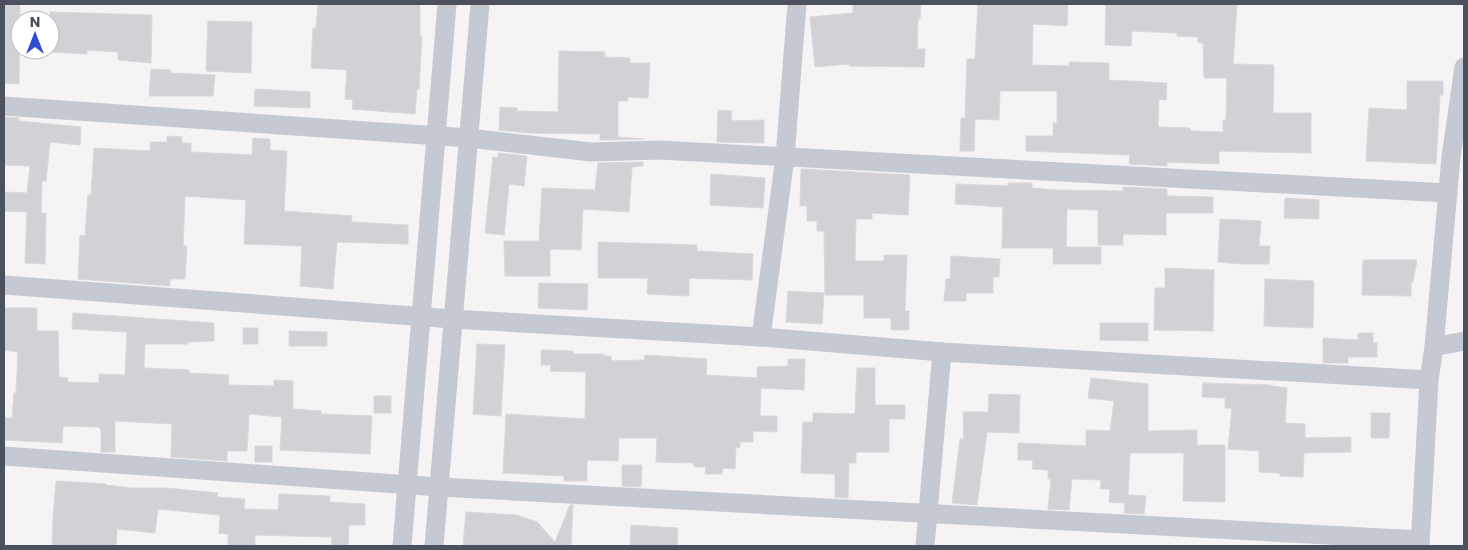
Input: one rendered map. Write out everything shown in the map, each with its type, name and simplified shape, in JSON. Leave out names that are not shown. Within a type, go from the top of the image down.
[{"type":"street","points":[[402,546],[447,4]]},
{"type":"street","points":[[434,546],[480,4]]},
{"type":"street","points":[[761,337],[785,157],[797,4]]},
{"type":"street","points":[[4,456],[439,487],[928,513],[1420,543],[1429,380],[1434,347],[1448,193],[1458,155],[1464,67]]},
{"type":"street","points":[[4,106],[469,138],[591,152],[660,150],[1448,193]]},
{"type":"street","points":[[4,285],[453,319],[761,337],[942,352],[1429,380]]},
{"type":"street","points":[[1434,347],[1464,341]]},
{"type":"street","points":[[925,546],[942,352]]},
{"type":"building","points":[[318,4],[420,4],[420,36],[422,36],[419,89],[417,89],[415,114],[352,109],[353,100],[345,99],[347,70],[311,68],[313,28],[316,28]]},
{"type":"building","points":[[853,4],[921,4],[920,19],[918,19],[917,49],[925,49],[924,67],[849,66],[850,64],[815,67],[810,17],[853,13]]},
{"type":"building","points":[[978,4],[1068,4],[1067,26],[1033,24],[1032,65],[1069,66],[1069,62],[1109,63],[1109,80],[1167,83],[1166,100],[1159,99],[1158,127],[1223,132],[1223,120],[1226,120],[1227,78],[1204,78],[1203,43],[1198,43],[1198,37],[1177,36],[1177,33],[1132,31],[1131,46],[1105,45],[1106,4],[1237,4],[1233,64],[1274,65],[1273,113],[1311,113],[1311,153],[1219,151],[1219,164],[1167,162],[1167,166],[1129,164],[1130,155],[1026,151],[1026,136],[1053,136],[1053,123],[1057,123],[1057,91],[1000,91],[999,120],[975,119],[974,151],[960,151],[961,118],[965,118],[967,59],[975,59]]},
{"type":"building","points":[[4,5],[20,5],[20,10],[10,10],[10,60],[19,60],[19,84],[4,83]]},
{"type":"building","points":[[60,12],[152,15],[151,63],[118,60],[118,52],[87,50],[87,54],[60,53]]},
{"type":"building","points":[[208,21],[252,22],[251,73],[206,71]]},
{"type":"building","points":[[559,51],[605,52],[605,57],[630,58],[630,63],[650,63],[648,98],[628,97],[628,101],[618,101],[618,137],[644,139],[600,140],[600,134],[528,133],[499,130],[500,107],[517,108],[517,111],[558,112]]},
{"type":"building","points":[[151,69],[171,70],[170,73],[215,75],[213,96],[149,96]]},
{"type":"building","points":[[1407,81],[1443,81],[1443,95],[1440,95],[1436,164],[1366,161],[1369,108],[1407,110]]},
{"type":"building","points":[[255,89],[310,92],[310,108],[254,106]]},
{"type":"building","points":[[718,110],[732,111],[731,121],[764,120],[764,143],[717,142]]},
{"type":"building","points":[[4,117],[19,118],[19,121],[81,127],[80,145],[50,142],[46,181],[42,181],[41,213],[46,213],[45,264],[25,263],[27,212],[4,211],[4,192],[27,193],[30,166],[4,165]]},
{"type":"building","points":[[167,136],[182,137],[182,143],[191,143],[191,152],[252,155],[253,138],[270,139],[270,150],[287,151],[284,211],[352,216],[351,222],[408,225],[408,244],[337,242],[333,289],[300,286],[302,246],[244,244],[246,200],[185,196],[183,246],[187,246],[185,279],[170,279],[170,286],[78,279],[80,235],[85,236],[88,195],[91,195],[94,148],[150,151],[150,142],[167,142]]},
{"type":"building","points":[[498,153],[527,156],[524,186],[509,184],[504,235],[485,233],[493,157],[498,158]]},
{"type":"building","points":[[643,162],[643,166],[632,167],[629,212],[583,209],[581,250],[550,249],[550,276],[505,276],[504,241],[539,241],[542,188],[595,190],[598,163]]},
{"type":"building","points":[[801,169],[910,175],[908,215],[872,213],[872,219],[856,219],[855,261],[884,261],[884,255],[907,255],[905,311],[909,311],[909,330],[891,330],[891,318],[864,318],[864,295],[825,295],[824,231],[817,231],[817,221],[807,221],[807,206],[800,206]]},
{"type":"building","points":[[711,174],[765,178],[763,208],[710,205]]},
{"type":"building","points":[[1008,183],[1032,183],[1032,188],[1057,190],[1123,191],[1123,187],[1167,189],[1167,196],[1213,197],[1213,213],[1166,213],[1166,235],[1123,234],[1123,245],[1098,245],[1098,210],[1067,209],[1066,247],[1101,247],[1101,264],[1053,264],[1053,248],[1002,248],[1003,207],[955,204],[956,184],[1008,186]]},
{"type":"building","points":[[1285,198],[1319,200],[1319,219],[1284,218]]},
{"type":"building","points":[[1220,219],[1261,221],[1259,246],[1270,246],[1269,264],[1218,262]]},
{"type":"building","points":[[598,242],[697,245],[697,251],[753,254],[752,280],[689,278],[689,296],[647,294],[648,278],[598,278]]},
{"type":"building","points":[[951,256],[1000,259],[999,277],[993,277],[993,293],[966,293],[966,301],[944,301],[946,279],[950,279]]},
{"type":"building","points":[[1363,260],[1417,260],[1413,282],[1411,282],[1411,296],[1362,295]]},
{"type":"building","points":[[1165,268],[1214,270],[1213,331],[1154,330],[1155,288],[1165,288]]},
{"type":"building","points":[[1265,279],[1314,281],[1313,328],[1264,326]]},
{"type":"building","points":[[539,283],[588,284],[587,310],[538,308]]},
{"type":"building","points":[[788,291],[824,293],[822,324],[786,322]]},
{"type":"building","points":[[5,308],[37,308],[37,331],[58,331],[59,377],[68,378],[67,382],[99,383],[99,374],[125,375],[127,332],[72,329],[73,313],[214,323],[214,341],[188,342],[188,344],[145,344],[144,368],[189,370],[189,373],[229,375],[228,385],[274,386],[274,380],[293,381],[293,409],[321,411],[321,414],[372,416],[370,454],[280,450],[282,417],[249,414],[247,451],[227,451],[227,461],[171,457],[172,424],[115,421],[115,452],[101,452],[101,430],[99,427],[63,426],[62,443],[4,440],[4,418],[12,418],[14,393],[16,393],[18,352],[4,350]]},
{"type":"building","points":[[1100,323],[1148,323],[1148,341],[1100,340]]},
{"type":"building","points":[[243,328],[258,328],[258,344],[243,344]]},
{"type":"building","points":[[289,331],[327,332],[327,346],[289,346]]},
{"type":"building","points":[[1358,333],[1373,333],[1373,343],[1377,343],[1377,357],[1348,357],[1348,363],[1323,363],[1323,338],[1358,340]]},
{"type":"building","points":[[477,344],[505,345],[501,416],[473,414]]},
{"type":"building","points":[[541,350],[573,351],[573,354],[604,354],[604,356],[611,356],[611,361],[644,360],[645,355],[707,359],[706,375],[757,378],[757,367],[788,366],[788,359],[805,359],[804,390],[761,388],[760,416],[777,416],[777,432],[753,431],[753,442],[740,442],[740,448],[736,447],[735,469],[723,468],[722,474],[705,474],[706,467],[694,467],[694,463],[656,462],[657,438],[619,438],[618,461],[587,460],[587,481],[564,481],[564,476],[503,473],[506,414],[585,419],[586,372],[550,371],[551,365],[541,365]]},
{"type":"building","points":[[857,368],[875,368],[875,405],[905,405],[905,419],[889,419],[889,452],[856,452],[856,463],[849,463],[848,498],[835,497],[835,474],[801,473],[803,422],[813,422],[813,413],[855,414]]},
{"type":"building","points":[[1091,378],[1148,384],[1148,431],[1197,430],[1197,445],[1225,445],[1225,502],[1183,501],[1184,453],[1130,453],[1128,495],[1146,496],[1144,514],[1124,513],[1125,503],[1109,502],[1110,489],[1100,489],[1101,480],[1072,479],[1069,510],[1048,509],[1051,479],[1048,479],[1048,470],[1032,469],[1033,460],[1018,460],[1018,443],[1086,446],[1086,430],[1110,431],[1114,401],[1088,398]]},
{"type":"building","points":[[1203,383],[1271,385],[1287,388],[1285,423],[1305,424],[1305,438],[1351,437],[1351,452],[1304,453],[1303,477],[1280,476],[1280,473],[1259,472],[1259,451],[1228,449],[1232,408],[1225,408],[1225,398],[1202,397]]},
{"type":"building","points":[[989,394],[1020,395],[1019,433],[987,432],[977,505],[952,503],[960,439],[964,439],[963,412],[988,412]]},
{"type":"building","points":[[374,396],[391,396],[391,413],[374,413]]},
{"type":"building","points":[[1371,413],[1390,413],[1389,438],[1371,438]]},
{"type":"building","points":[[255,446],[272,446],[272,462],[255,462]]},
{"type":"building","points":[[622,465],[642,465],[641,487],[622,486]]},
{"type":"building","points":[[56,481],[106,484],[130,488],[167,488],[218,493],[217,497],[245,499],[244,509],[278,510],[279,494],[330,496],[330,502],[365,504],[365,525],[349,525],[348,546],[331,546],[332,537],[255,535],[255,546],[228,546],[228,534],[219,533],[220,515],[158,509],[155,533],[117,529],[116,546],[52,546]]},
{"type":"building","points":[[570,505],[573,505],[571,546],[463,546],[466,512],[516,515],[537,522],[555,542]]},
{"type":"building","points":[[631,525],[678,528],[677,546],[630,546]]}]
